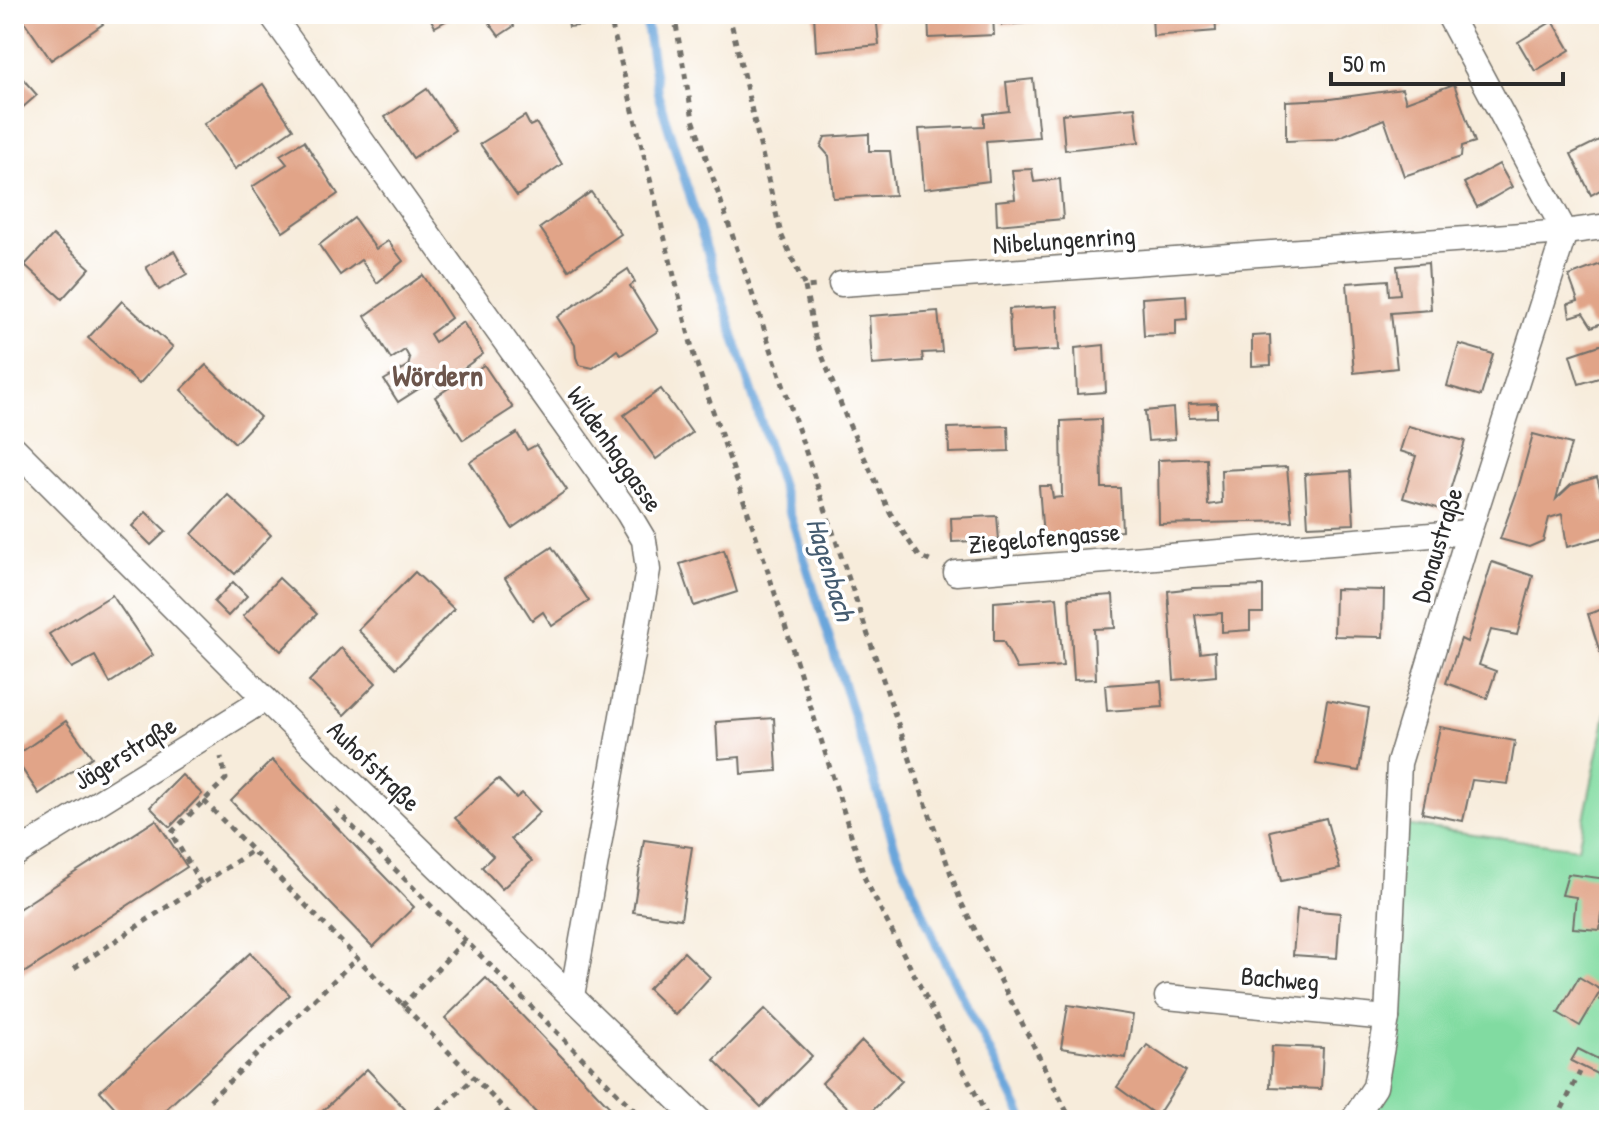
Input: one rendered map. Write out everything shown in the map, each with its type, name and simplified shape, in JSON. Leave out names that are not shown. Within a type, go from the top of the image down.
[{"type":"street","name":"Wildenhaggasse","points":[[271,14],[628,513],[644,540],[648,570],[572,996]]},
{"type":"street","points":[[1448,14],[1565,232]]},
{"type":"street","name":"Nibelungenring","points":[[841,284],[1565,232],[1609,226]]},
{"type":"street","name":"Donaustraße","points":[[1353,1120],[1375,1087],[1387,1018],[1399,763],[1565,232]]},
{"type":"street","name":"Auhofstraße","points":[[14,448],[265,699],[699,1120]]},
{"type":"street","name":"Ziegelofengasse","points":[[956,573],[1469,532]]},
{"type":"street","name":"Jägerstraße","points":[[14,855],[265,699]]},
{"type":"street","name":"Bachweg","points":[[1167,997],[1387,1018]]},
{"type":"path","points":[[609,14],[694,356],[764,559],[865,879],[989,1120]]},
{"type":"path","points":[[674,14],[693,119],[961,902],[1071,1120]]},
{"type":"path","points":[[729,14],[781,234],[805,287],[841,284]]},
{"type":"path","name":"Ziegelofengasse","points":[[805,287],[815,337],[847,420],[890,513],[919,556],[956,573]]},
{"type":"path","points":[[201,884],[171,833],[226,779],[216,730]]},
{"type":"path","points":[[204,801],[515,1120]]},
{"type":"path","points":[[335,809],[642,1118]]},
{"type":"path","points":[[74,968],[252,851]]},
{"type":"path","points":[[402,1006],[488,915]]},
{"type":"path","points":[[210,1100],[356,959]]},
{"type":"path","points":[[1600,998],[1609,1004]]},
{"type":"path","points":[[1558,1120],[1580,1072]]},
{"type":"path","points":[[429,1120],[474,1078]]},
{"type":"green space","points":[[1609,700],[1609,1120],[1353,1120],[1375,1087],[1397,824],[1578,848]]},
{"type":"building","points":[[19,14],[95,14],[103,24],[51,60]]},
{"type":"building","points":[[428,14],[458,14],[435,27]]},
{"type":"building","points":[[498,14],[506,14],[514,26],[499,36],[488,21]]},
{"type":"building","points":[[567,14],[593,14],[594,24],[569,27]]},
{"type":"building","points":[[814,14],[876,14],[879,45],[816,51]]},
{"type":"building","points":[[928,14],[993,14],[994,35],[929,38]]},
{"type":"building","points":[[1001,14],[1051,14],[1051,21],[1002,25]]},
{"type":"building","points":[[1152,14],[1215,14],[1216,31],[1153,36]]},
{"type":"building","points":[[1553,21],[1570,50],[1535,71],[1518,42]]},
{"type":"building","points":[[14,69],[37,95],[14,115]]},
{"type":"building","points":[[1033,79],[1039,137],[986,141],[989,181],[924,189],[919,129],[984,126],[984,114],[1009,111],[1006,82]]},
{"type":"building","points":[[263,84],[293,129],[235,169],[204,124]]},
{"type":"building","points":[[1454,84],[1475,142],[1462,146],[1461,157],[1404,176],[1384,119],[1334,139],[1286,141],[1286,101],[1330,99],[1402,89],[1406,102]]},
{"type":"building","points":[[427,89],[455,130],[413,158],[385,117]]},
{"type":"building","points":[[1135,107],[1139,142],[1065,150],[1062,114]]},
{"type":"building","points":[[525,116],[530,126],[536,123],[562,164],[517,196],[480,144]]},
{"type":"building","points":[[869,134],[869,151],[890,151],[895,195],[833,198],[829,156],[821,147],[825,137]]},
{"type":"building","points":[[1609,135],[1609,185],[1591,195],[1571,154]]},
{"type":"building","points":[[304,141],[338,194],[283,232],[252,187],[287,164],[280,155]]},
{"type":"building","points":[[1499,164],[1512,187],[1477,207],[1464,183]]},
{"type":"building","points":[[1032,169],[1034,182],[1060,179],[1063,219],[997,225],[996,201],[1015,199],[1012,170]]},
{"type":"building","points":[[591,192],[621,234],[569,270],[540,228]]},
{"type":"building","points":[[354,218],[376,249],[388,241],[403,261],[377,283],[361,260],[340,275],[319,245]]},
{"type":"building","points":[[53,235],[90,268],[62,299],[25,265]]},
{"type":"building","points":[[174,251],[187,274],[159,290],[146,267]]},
{"type":"building","points":[[1609,261],[1609,320],[1592,327],[1583,313],[1570,317],[1568,304],[1578,301],[1569,276]]},
{"type":"building","points":[[1428,263],[1431,310],[1391,313],[1397,368],[1354,373],[1347,283],[1388,280],[1389,295],[1400,294],[1397,266]]},
{"type":"building","points":[[628,269],[635,282],[630,286],[658,331],[621,355],[617,350],[593,368],[579,365],[575,345],[557,317]]},
{"type":"building","points":[[423,275],[451,318],[430,334],[435,342],[463,322],[483,354],[438,387],[431,381],[398,402],[384,380],[408,366],[410,359],[405,350],[391,359],[365,316]]},
{"type":"building","points":[[1186,295],[1187,319],[1176,320],[1176,335],[1144,336],[1142,298]]},
{"type":"building","points":[[122,301],[173,347],[139,384],[88,338]]},
{"type":"building","points":[[1057,306],[1059,350],[1011,353],[1009,309]]},
{"type":"building","points":[[938,311],[942,352],[922,353],[923,361],[872,365],[869,316]]},
{"type":"building","points":[[1270,335],[1271,365],[1252,366],[1252,336]]},
{"type":"building","points":[[1609,342],[1609,375],[1579,384],[1570,355]]},
{"type":"building","points":[[1459,344],[1493,354],[1481,396],[1447,386]]},
{"type":"building","points":[[1104,345],[1106,392],[1077,394],[1075,348]]},
{"type":"building","points":[[206,365],[260,417],[235,443],[181,390]]},
{"type":"building","points":[[484,365],[513,408],[463,440],[435,397]]},
{"type":"building","points":[[661,389],[692,433],[656,459],[624,415]]},
{"type":"building","points":[[1217,403],[1217,417],[1189,418],[1188,404]]},
{"type":"building","points":[[1173,408],[1175,439],[1148,441],[1145,411]]},
{"type":"building","points":[[1101,419],[1102,488],[1120,488],[1122,531],[1043,537],[1039,486],[1051,486],[1053,498],[1062,497],[1061,421]]},
{"type":"building","points":[[1008,426],[1009,451],[949,453],[948,428]]},
{"type":"building","points":[[1408,426],[1465,441],[1444,510],[1403,498],[1416,456],[1400,451]]},
{"type":"building","points":[[517,433],[527,450],[536,445],[567,490],[512,528],[470,462]]},
{"type":"building","points":[[1533,434],[1571,444],[1556,499],[1571,485],[1597,477],[1604,503],[1609,502],[1609,536],[1567,547],[1562,514],[1549,518],[1543,541],[1529,547],[1500,539]]},
{"type":"building","points":[[1206,458],[1208,505],[1222,503],[1221,470],[1287,467],[1292,521],[1159,524],[1158,460]]},
{"type":"building","points":[[1351,471],[1354,524],[1308,526],[1305,474]]},
{"type":"building","points":[[228,495],[271,535],[235,574],[192,534]]},
{"type":"building","points":[[146,512],[166,531],[151,545],[132,526]]},
{"type":"building","points":[[997,516],[999,540],[952,542],[951,518]]},
{"type":"building","points":[[552,547],[589,601],[552,626],[543,612],[532,620],[505,578]]},
{"type":"building","points":[[724,550],[737,592],[694,606],[680,564]]},
{"type":"building","points":[[1492,562],[1533,576],[1517,635],[1491,630],[1479,665],[1496,671],[1487,698],[1446,683],[1461,639],[1467,642]]},
{"type":"building","points":[[415,572],[454,609],[396,668],[358,630]]},
{"type":"building","points":[[279,578],[317,614],[281,651],[243,616]]},
{"type":"building","points":[[233,582],[247,596],[228,616],[214,602]]},
{"type":"building","points":[[1263,586],[1263,613],[1250,613],[1250,630],[1222,632],[1222,613],[1195,615],[1200,653],[1215,651],[1216,676],[1174,680],[1168,591]]},
{"type":"building","points":[[1335,589],[1384,590],[1383,637],[1334,636]]},
{"type":"building","points":[[112,595],[153,655],[110,683],[95,656],[72,668],[49,634]]},
{"type":"building","points":[[1113,595],[1115,628],[1094,629],[1096,679],[1074,680],[1069,598]]},
{"type":"building","points":[[1057,597],[1063,666],[1017,669],[1003,641],[994,641],[994,602]]},
{"type":"building","points":[[1609,607],[1609,664],[1604,665],[1588,614]]},
{"type":"building","points":[[341,648],[376,683],[344,715],[309,681]]},
{"type":"building","points":[[1161,681],[1163,707],[1107,711],[1105,685]]},
{"type":"building","points":[[1327,700],[1369,708],[1359,771],[1316,764]]},
{"type":"building","points":[[774,718],[777,771],[741,774],[740,757],[718,759],[716,722]]},
{"type":"building","points":[[66,721],[92,757],[39,794],[14,757]]},
{"type":"building","points":[[1440,727],[1515,741],[1508,784],[1472,780],[1463,821],[1422,813]]},
{"type":"building","points":[[272,760],[414,907],[373,947],[231,801]]},
{"type":"building","points":[[182,775],[202,794],[170,827],[150,807]]},
{"type":"building","points":[[498,779],[516,798],[522,793],[540,812],[511,839],[532,861],[502,889],[482,867],[493,856],[455,818]]},
{"type":"building","points":[[1326,818],[1340,869],[1281,881],[1270,831]]},
{"type":"building","points":[[156,820],[187,867],[19,976],[14,968],[14,912]]},
{"type":"building","points":[[644,840],[692,847],[681,919],[633,912]]},
{"type":"building","points":[[1568,874],[1607,879],[1600,930],[1573,928],[1576,897],[1562,895]]},
{"type":"building","points":[[1297,909],[1340,913],[1337,958],[1293,955]]},
{"type":"building","points":[[684,952],[710,977],[675,1015],[648,989]]},
{"type":"building","points":[[250,953],[290,995],[154,1120],[126,1120],[100,1091]]},
{"type":"building","points":[[1579,977],[1601,990],[1580,1026],[1558,1013]]},
{"type":"building","points":[[486,978],[622,1120],[543,1120],[445,1018]]},
{"type":"building","points":[[1068,1005],[1133,1015],[1126,1058],[1061,1048]]},
{"type":"building","points":[[765,1009],[812,1056],[761,1107],[714,1060]]},
{"type":"building","points":[[862,1041],[902,1081],[861,1120],[822,1083]]},
{"type":"building","points":[[1147,1045],[1186,1071],[1157,1116],[1117,1087]]},
{"type":"building","points":[[1272,1046],[1323,1048],[1321,1089],[1270,1087]]},
{"type":"building","points":[[1578,1049],[1606,1063],[1599,1075],[1571,1061]]},
{"type":"building","points":[[367,1069],[405,1109],[394,1120],[313,1120]]},
{"type":"waterway","name":"Hagenbach","points":[[645,14],[658,95],[894,844],[937,946],[1024,1120]]},
{"type":"district","name":"Wördern","points":[[438,376]]}]
